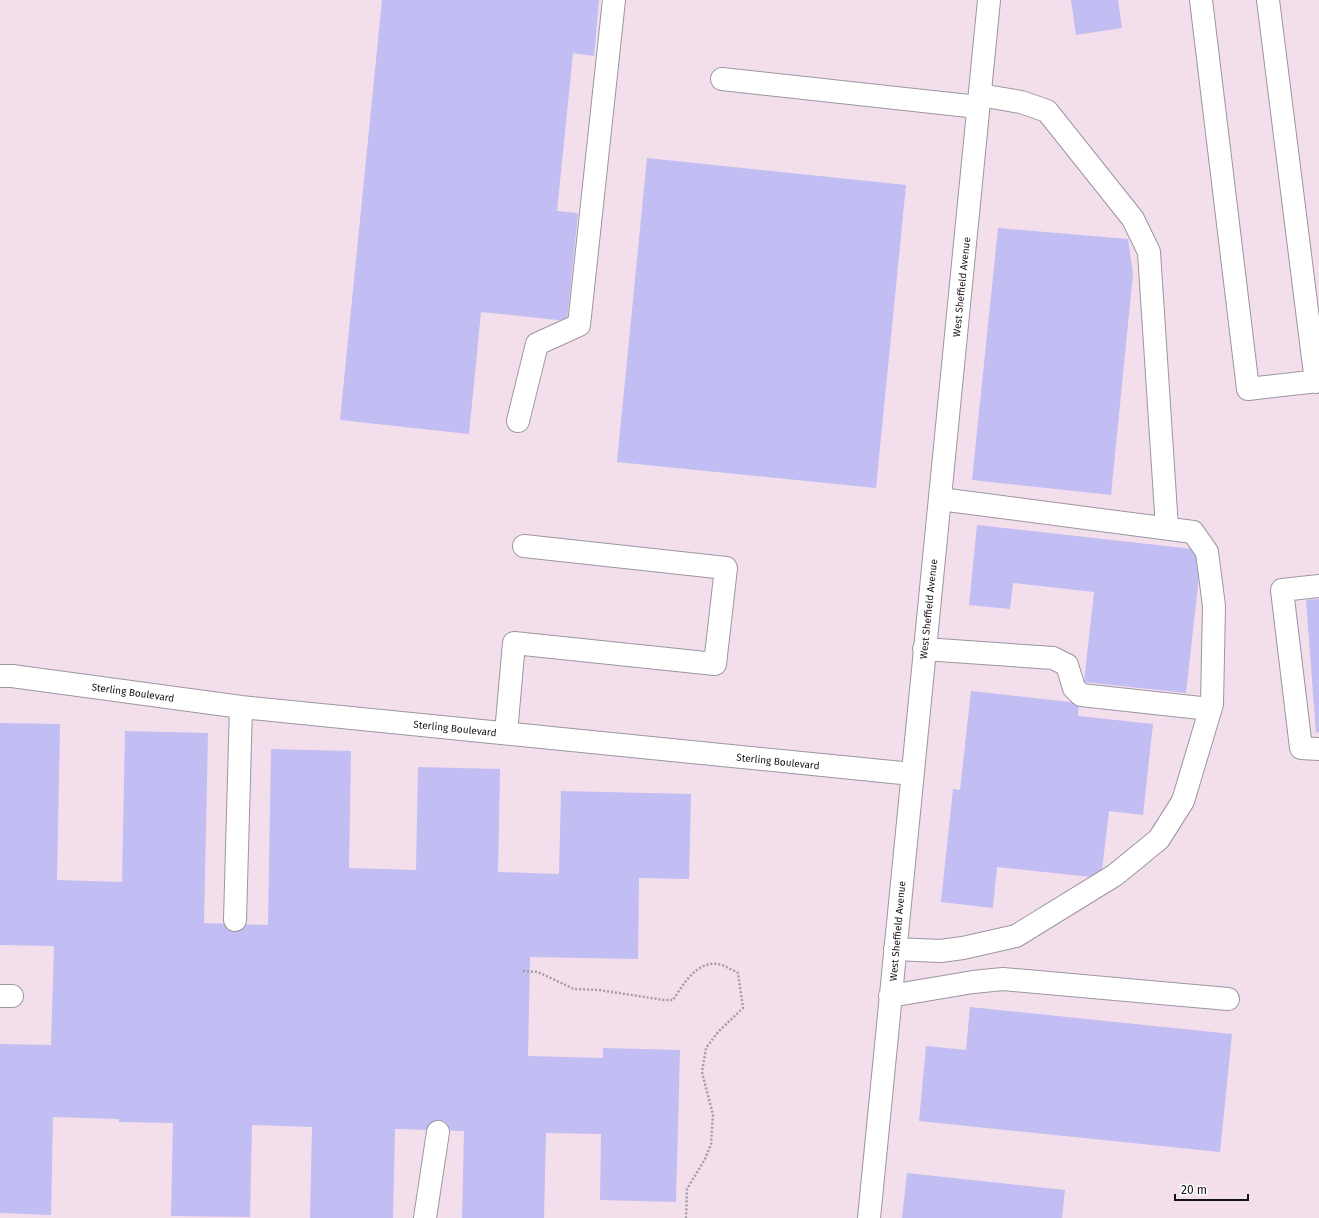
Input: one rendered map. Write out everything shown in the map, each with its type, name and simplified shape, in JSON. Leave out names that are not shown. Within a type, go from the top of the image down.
[{"type":"street","points":[[518,421],[537,344],[579,325],[614,0]]},
{"type":"street","name":"West Sheffield Avenue","points":[[869,1218],[989,0]]},
{"type":"street","points":[[1200,0],[1248,389],[1318,381],[1268,0]]},
{"type":"street","points":[[722,79],[979,101],[1021,102],[1047,111],[1133,219],[1149,252],[1167,528]]},
{"type":"street","points":[[895,950],[940,951],[963,948],[1016,936],[1115,875],[1158,839],[1183,801],[1210,709],[1214,606],[1207,552],[1193,532],[940,498]]},
{"type":"street","points":[[506,733],[514,643],[715,664],[726,568],[524,546]]},
{"type":"street","points":[[1319,586],[1282,590],[1301,748],[1319,749]]},
{"type":"street","points":[[924,649],[1053,658],[1067,665],[1074,688],[1081,695],[1210,709]]},
{"type":"street","name":"Sterling Boulevard","points":[[0,676],[12,676],[241,707],[912,774]]},
{"type":"street","points":[[235,920],[241,707]]},
{"type":"street","points":[[890,996],[973,982],[1003,979],[1228,999]]},
{"type":"street","points":[[425,1218],[438,1132]]},
{"type":"path","points":[[523,971],[538,972],[574,989],[599,990],[664,1000],[673,1000],[685,981],[703,966],[718,964],[738,973],[743,1008],[718,1032],[706,1048],[702,1072],[712,1114],[711,1144],[705,1159],[687,1189],[686,1218]]},
{"type":"shaded area","points":[[0,0],[1319,0],[1319,1218],[0,1218]]},
{"type":"building","points":[[382,0],[599,0],[594,56],[573,53],[557,211],[578,213],[567,321],[481,312],[469,434],[340,420]]},
{"type":"building","points":[[1071,0],[1118,0],[1122,28],[1076,35]]},
{"type":"building","points":[[647,158],[906,185],[876,488],[617,462]]},
{"type":"building","points":[[998,228],[1128,239],[1133,274],[1111,495],[972,480]]},
{"type":"building","points":[[977,525],[1202,550],[1186,693],[1084,682],[1094,592],[1013,583],[1010,609],[969,605]]},
{"type":"building","points":[[1319,599],[1319,732],[1316,733],[1306,600]]},
{"type":"building","points":[[971,691],[1079,703],[1078,716],[1153,724],[1143,815],[1109,811],[1101,878],[997,867],[993,908],[941,902],[953,789],[960,790]]},
{"type":"building","points":[[0,723],[60,724],[57,880],[122,882],[125,731],[208,733],[204,923],[268,925],[271,749],[351,751],[349,868],[416,870],[418,767],[500,769],[498,872],[559,874],[561,791],[691,794],[689,879],[639,878],[638,959],[530,957],[528,1056],[603,1058],[603,1048],[680,1050],[676,1202],[600,1200],[601,1134],[546,1133],[544,1218],[462,1218],[464,1131],[395,1129],[393,1218],[310,1218],[312,1127],[252,1125],[250,1217],[171,1216],[173,1123],[119,1122],[119,1119],[53,1117],[51,1215],[0,1213],[0,1044],[51,1045],[54,946],[0,945]]},
{"type":"building","points":[[970,1007],[1232,1034],[1220,1152],[919,1121],[926,1046],[966,1050]]},
{"type":"building","points":[[907,1173],[1065,1190],[1062,1218],[902,1218]]}]
